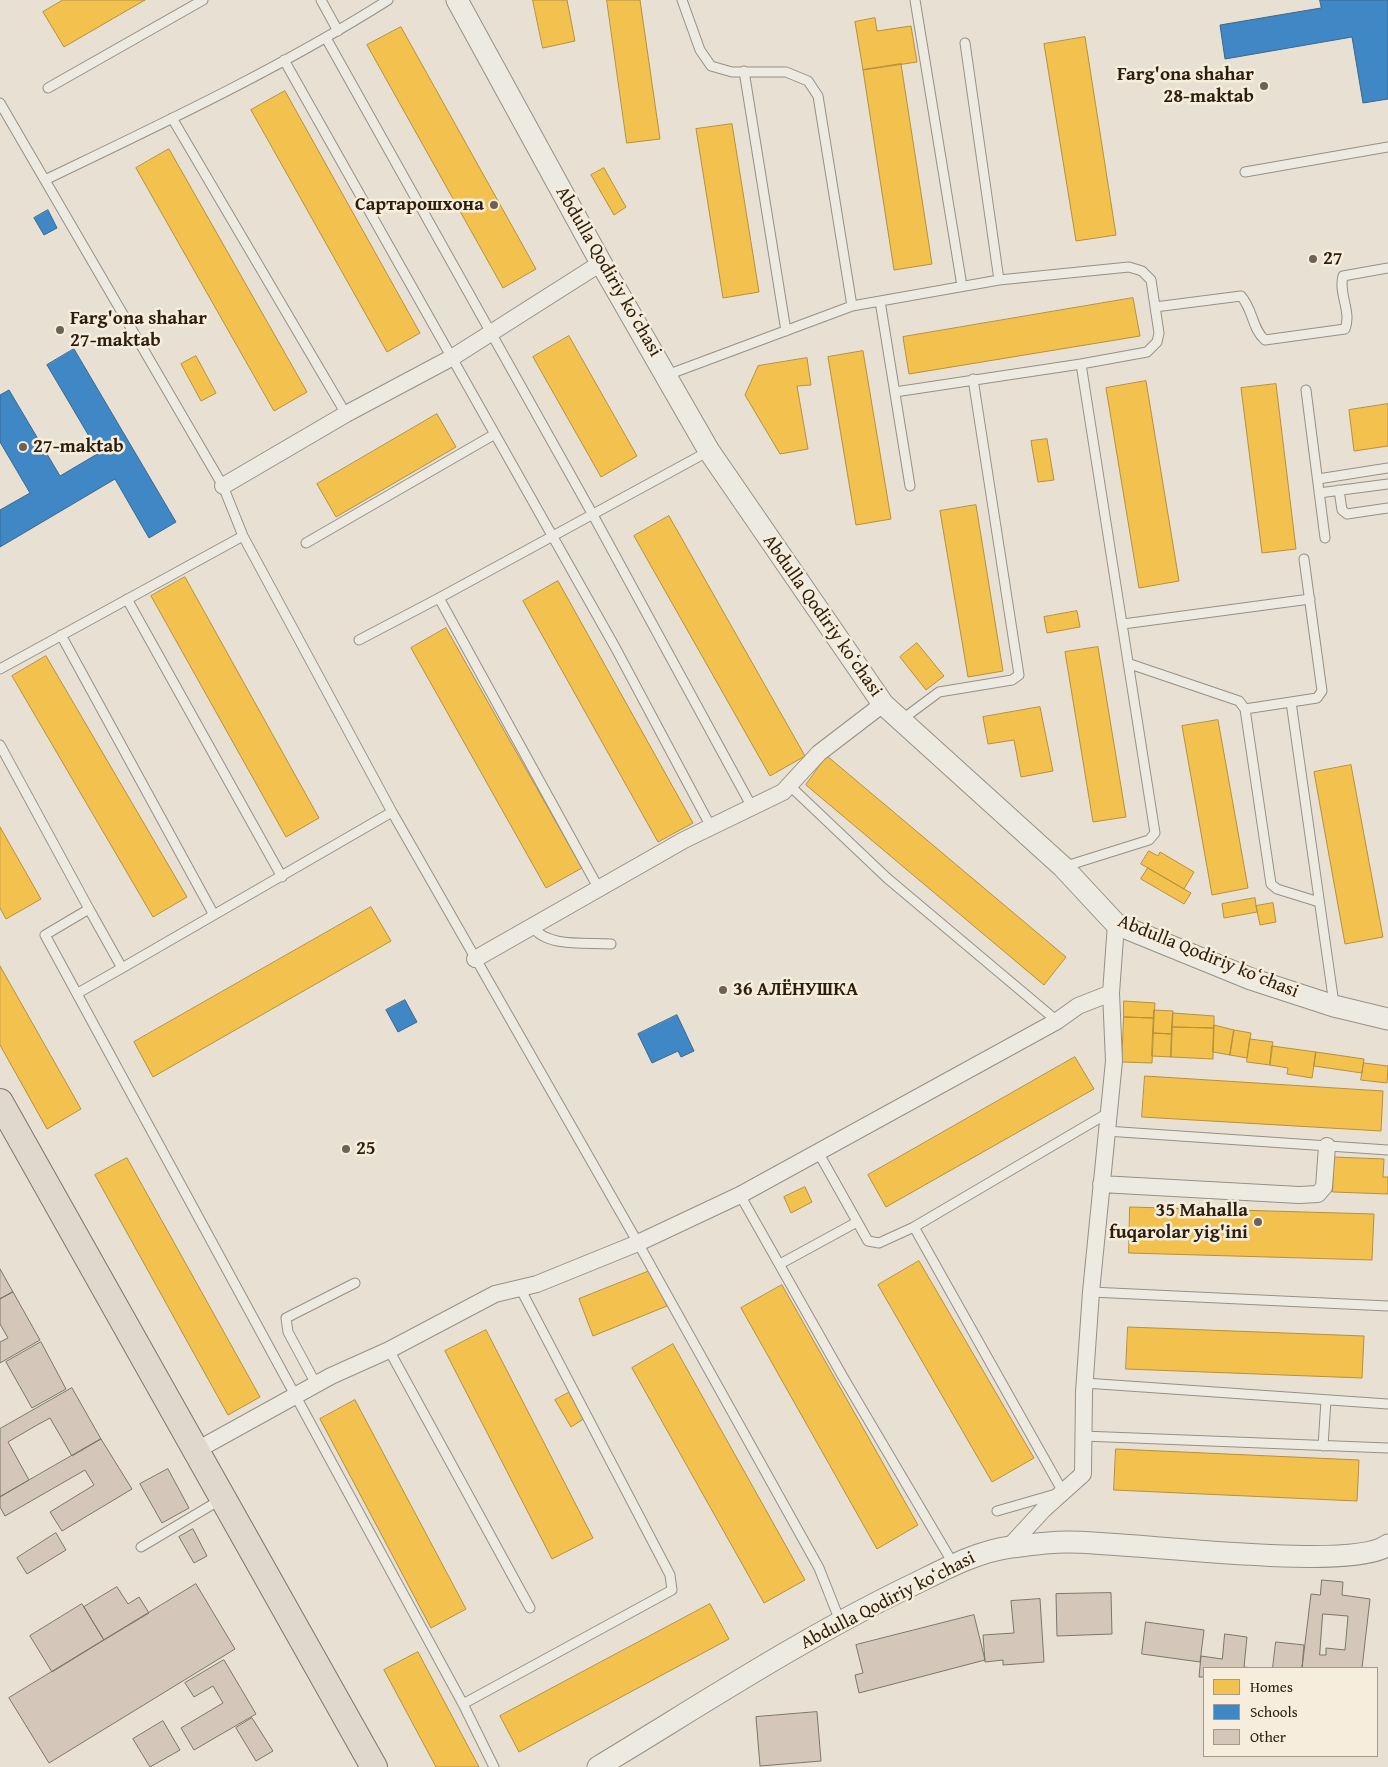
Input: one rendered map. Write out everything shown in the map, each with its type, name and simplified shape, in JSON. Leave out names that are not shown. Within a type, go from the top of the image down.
[{"type":"main road","points":[[0,1102],[374,1767]]},
{"type":"street","name":"Abdulla Qodiriy koʻchasi","points":[[457,0],[601,262],[667,374],[709,451],[883,704],[1063,867],[1116,924],[1251,979],[1334,1006],[1388,1019]]},
{"type":"street","points":[[223,486],[346,414],[453,357],[601,262]]},
{"type":"street","points":[[475,959],[711,827],[783,792],[819,753],[883,704]]},
{"type":"street","points":[[1009,1547],[1044,1508],[1083,1474],[1085,1382],[1091,1292],[1114,1061],[1111,993],[1116,924]]},
{"type":"street","points":[[197,1450],[316,1384],[389,1350],[495,1294],[537,1284],[638,1243],[740,1195],[1057,1021],[1078,1006],[1111,993]]},
{"type":"street","points":[[1101,1184],[1299,1196],[1318,1194],[1324,1187],[1327,1146]]},
{"type":"street","name":"Abdulla Qodiriy koʻchasi","points":[[598,1767],[840,1621],[954,1565],[979,1555],[1009,1547],[1066,1542],[1301,1556],[1358,1554],[1380,1551],[1388,1544]]},
{"type":"lane","points":[[48,88],[203,0]]},
{"type":"lane","points":[[321,0],[338,31]]},
{"type":"lane","points":[[45,180],[172,118],[326,38],[388,0]]},
{"type":"lane","points":[[682,0],[700,50],[711,66],[732,72],[786,72],[808,81],[818,96],[852,306]]},
{"type":"lane","points":[[915,0],[962,286]]},
{"type":"lane","points":[[326,38],[593,515],[752,807]]},
{"type":"lane","points":[[965,43],[999,280]]},
{"type":"lane","points":[[284,60],[453,357],[615,648],[711,827]]},
{"type":"lane","points":[[744,71],[786,331]]},
{"type":"lane","points":[[0,103],[223,486],[243,536],[392,812],[638,1243],[819,1568],[840,1621]]},
{"type":"lane","points":[[172,118],[346,414]]},
{"type":"lane","points":[[1245,172],[1388,147]]},
{"type":"lane","points":[[667,374],[852,306],[999,280],[1129,268],[1142,271],[1151,280],[1160,333],[1157,342],[1147,352],[1081,364],[895,392]]},
{"type":"lane","points":[[1155,307],[1242,296],[1259,335],[1265,340],[1345,329],[1348,322],[1341,282],[1344,276],[1388,268]]},
{"type":"lane","points":[[880,301],[910,486]]},
{"type":"lane","points":[[1063,867],[1148,840],[1155,833],[1130,664],[1081,364]]},
{"type":"lane","points":[[900,721],[928,698],[939,692],[1012,680],[1019,675],[973,380]]},
{"type":"lane","points":[[1306,390],[1325,538]]},
{"type":"lane","points":[[306,543],[495,434]]},
{"type":"lane","points":[[359,640],[553,537],[709,451]]},
{"type":"lane","points":[[1318,479],[1388,468]]},
{"type":"lane","points":[[1320,493],[1388,484]]},
{"type":"lane","points":[[1339,490],[1342,510],[1347,514],[1388,508]]},
{"type":"lane","points":[[0,670],[243,536]]},
{"type":"lane","points":[[1245,709],[1318,698],[1322,691],[1304,559]]},
{"type":"lane","points":[[439,598],[599,889]]},
{"type":"lane","points":[[127,599],[282,877]]},
{"type":"lane","points":[[1123,624],[1310,599]]},
{"type":"lane","points":[[61,635],[214,915]]},
{"type":"lane","points":[[1130,664],[1239,701],[1245,709],[1271,884],[1276,889],[1319,902]]},
{"type":"lane","points":[[1291,702],[1334,1006]]},
{"type":"lane","points":[[0,745],[122,968]]},
{"type":"lane","points":[[789,785],[887,878],[1057,1021]]},
{"type":"lane","points":[[78,993],[392,812]]},
{"type":"lane","points":[[90,910],[45,935],[463,1704],[494,1767]]},
{"type":"lane","points":[[532,926],[538,935],[554,940],[611,944]]},
{"type":"lane","points":[[818,1152],[868,1241],[879,1243],[914,1227],[1108,1113]]},
{"type":"lane","points":[[1106,1131],[1388,1150]]},
{"type":"lane","points":[[740,1195],[882,1445],[954,1565]]},
{"type":"lane","points":[[780,1264],[857,1222]]},
{"type":"lane","points":[[914,1227],[1063,1492],[997,1511]]},
{"type":"lane","points":[[316,1384],[288,1332],[286,1318],[354,1283]]},
{"type":"lane","points":[[463,1704],[672,1590],[670,1575],[520,1288]]},
{"type":"lane","points":[[1091,1292],[1388,1306]]},
{"type":"lane","points":[[389,1350],[530,1608]]},
{"type":"lane","points":[[1085,1382],[1388,1404]]},
{"type":"lane","points":[[1324,1446],[1326,1400]]},
{"type":"lane","points":[[1084,1436],[1388,1448]]},
{"type":"lane","points":[[141,1547],[223,1498]]},
{"type":"building: Homes","points":[[63,0],[145,0],[64,47],[43,12]]},
{"type":"building: Homes","points":[[533,0],[567,0],[575,41],[543,48]]},
{"type":"building: Homes","points":[[607,0],[640,0],[660,139],[627,143]]},
{"type":"building: Homes","points":[[875,18],[877,31],[911,26],[917,62],[863,70],[855,22]]},
{"type":"building: Homes","points":[[401,27],[536,269],[503,288],[367,45]]},
{"type":"building: Homes","points":[[1085,37],[1116,235],[1076,241],[1044,44]]},
{"type":"building: Homes","points":[[901,64],[932,264],[894,270],[863,70]]},
{"type":"building: Homes","points":[[285,91],[420,333],[387,352],[251,110]]},
{"type":"building: Homes","points":[[732,124],[759,292],[723,298],[696,129]]},
{"type":"building: Homes","points":[[169,149],[307,392],[274,411],[136,168]]},
{"type":"building: Homes","points":[[604,168],[626,207],[614,215],[591,175]]},
{"type":"building: Homes","points":[[1133,298],[1140,336],[909,374],[903,337]]},
{"type":"building: Homes","points":[[569,336],[637,456],[601,477],[533,357]]},
{"type":"building: Homes","points":[[863,351],[891,519],[856,525],[828,357]]},
{"type":"building: Homes","points":[[196,356],[216,393],[201,401],[181,364]]},
{"type":"building: Homes","points":[[807,358],[811,385],[797,386],[808,449],[780,454],[745,395],[758,366]]},
{"type":"building: Homes","points":[[1146,381],[1179,581],[1139,588],[1106,388]]},
{"type":"building: Homes","points":[[1276,384],[1296,549],[1262,553],[1241,388]]},
{"type":"building: Homes","points":[[1388,404],[1388,446],[1354,451],[1349,410]]},
{"type":"building: Homes","points":[[437,414],[456,447],[336,517],[317,484]]},
{"type":"building: Homes","points":[[1047,439],[1054,480],[1038,482],[1031,441]]},
{"type":"building: Homes","points":[[976,505],[1003,671],[968,677],[940,511]]},
{"type":"building: Homes","points":[[669,516],[805,756],[770,776],[634,536]]},
{"type":"building: Homes","points":[[185,577],[319,818],[286,837],[151,596]]},
{"type":"building: Homes","points":[[558,581],[693,823],[658,842],[523,601]]},
{"type":"building: Homes","points":[[1077,611],[1080,627],[1047,633],[1044,617]]},
{"type":"building: Homes","points":[[446,628],[582,868],[546,888],[411,648]]},
{"type":"building: Homes","points":[[917,643],[944,676],[926,690],[900,657]]},
{"type":"building: Homes","points":[[1098,647],[1126,817],[1093,822],[1065,652]]},
{"type":"building: Homes","points":[[46,656],[187,897],[153,917],[12,676]]},
{"type":"building: Homes","points":[[1040,707],[1053,771],[1021,777],[1014,740],[988,744],[983,717]]},
{"type":"building: Homes","points":[[1218,720],[1248,888],[1212,895],[1182,726]]},
{"type":"building: Homes","points":[[827,756],[1066,957],[1044,985],[806,785]]},
{"type":"building: Homes","points":[[1351,765],[1383,937],[1345,944],[1314,772]]},
{"type":"building: Homes","points":[[0,827],[41,899],[6,919],[0,908]]},
{"type":"building: Homes","points":[[1149,851],[1158,856],[1160,852],[1194,872],[1184,889],[1141,864]]},
{"type":"building: Homes","points":[[1148,868],[1191,893],[1184,904],[1141,879]]},
{"type":"building: Homes","points":[[1255,898],[1257,912],[1224,918],[1222,904]]},
{"type":"building: Homes","points":[[1273,903],[1276,922],[1260,925],[1256,906]]},
{"type":"building: Homes","points":[[371,907],[391,941],[153,1077],[134,1042]]},
{"type":"building: Homes","points":[[0,966],[81,1109],[47,1129],[0,1045]]},
{"type":"building: Homes","points":[[1124,1001],[1155,1003],[1154,1018],[1124,1017]]},
{"type":"building: Homes","points":[[1154,1010],[1173,1011],[1172,1034],[1153,1033]]},
{"type":"building: Homes","points":[[1173,1013],[1214,1016],[1214,1028],[1172,1027]]},
{"type":"building: Homes","points":[[1124,1017],[1154,1018],[1152,1063],[1122,1062]]},
{"type":"building: Homes","points":[[1214,1025],[1234,1030],[1230,1055],[1213,1052]]},
{"type":"building: Homes","points":[[1172,1027],[1214,1028],[1213,1059],[1171,1057]]},
{"type":"building: Homes","points":[[1234,1030],[1251,1033],[1247,1058],[1230,1055]]},
{"type":"building: Homes","points":[[1153,1033],[1172,1034],[1171,1057],[1152,1056]]},
{"type":"building: Homes","points":[[1250,1039],[1273,1042],[1270,1065],[1247,1062]]},
{"type":"building: Homes","points":[[1272,1046],[1316,1052],[1312,1078],[1287,1074],[1288,1068],[1270,1065]]},
{"type":"building: Homes","points":[[1316,1052],[1364,1059],[1362,1073],[1314,1066]]},
{"type":"building: Homes","points":[[1075,1057],[1094,1089],[886,1207],[868,1175]]},
{"type":"building: Homes","points":[[1364,1063],[1388,1066],[1387,1083],[1361,1080]]},
{"type":"building: Homes","points":[[1145,1076],[1383,1091],[1381,1131],[1142,1117]]},
{"type":"building: Homes","points":[[1334,1157],[1384,1159],[1383,1177],[1388,1177],[1388,1194],[1333,1192]]},
{"type":"building: Homes","points":[[127,1158],[260,1397],[228,1415],[95,1175]]},
{"type":"building: Homes","points":[[805,1187],[812,1202],[791,1213],[784,1197]]},
{"type":"building: Homes","points":[[1130,1207],[1374,1214],[1372,1260],[1129,1253]]},
{"type":"building: Homes","points":[[919,1261],[1034,1458],[992,1482],[878,1285]]},
{"type":"building: Homes","points":[[652,1270],[667,1306],[593,1336],[579,1299]]},
{"type":"building: Homes","points":[[782,1285],[918,1525],[877,1549],[741,1308]]},
{"type":"building: Homes","points":[[1128,1327],[1364,1336],[1362,1378],[1126,1369]]},
{"type":"building: Homes","points":[[486,1330],[593,1538],[552,1559],[445,1351]]},
{"type":"building: Homes","points":[[673,1344],[805,1580],[764,1603],[632,1368]]},
{"type":"building: Homes","points":[[570,1392],[585,1418],[571,1427],[555,1400]]},
{"type":"building: Homes","points":[[355,1400],[466,1609],[431,1628],[320,1419]]},
{"type":"building: Homes","points":[[1116,1449],[1359,1460],[1357,1501],[1114,1490]]},
{"type":"building: Homes","points":[[710,1604],[729,1639],[519,1752],[500,1716]]},
{"type":"building: Homes","points":[[418,1652],[479,1767],[436,1767],[384,1670]]},
{"type":"building: Schools","points":[[1320,0],[1388,0],[1388,99],[1363,103],[1352,37],[1225,59],[1220,25],[1321,8]]},
{"type":"building: Schools","points":[[48,210],[57,228],[44,235],[34,218]]},
{"type":"building: Schools","name":"27-maktab","points":[[74,349],[176,522],[149,538],[115,479],[0,547],[0,510],[30,493],[0,442],[0,395],[9,390],[60,476],[99,453],[47,365]]},
{"type":"building: Schools","points":[[405,1000],[417,1022],[398,1032],[386,1010]]},
{"type":"building: Schools","points":[[677,1015],[694,1051],[681,1057],[678,1051],[652,1063],[638,1034]]},
{"type":"building: Other","points":[[0,1269],[13,1292],[0,1299]]},
{"type":"building: Other","points":[[13,1292],[40,1340],[0,1363],[0,1342],[8,1338],[0,1324],[0,1299]]},
{"type":"building: Other","points":[[41,1342],[66,1389],[32,1408],[6,1362]]},
{"type":"building: Other","points":[[72,1388],[101,1439],[72,1456],[50,1418],[37,1425],[8,1442],[29,1480],[0,1497],[0,1429]]},
{"type":"building: Other","points":[[101,1439],[132,1489],[62,1531],[50,1512],[94,1485],[85,1470],[5,1516],[0,1507],[0,1497]]},
{"type":"building: Other","points":[[168,1469],[189,1508],[162,1523],[140,1484]]},
{"type":"building: Other","points":[[193,1529],[207,1556],[194,1563],[179,1537]]},
{"type":"building: Other","points":[[56,1533],[66,1550],[27,1574],[17,1558]]},
{"type":"building: Other","points":[[1322,1580],[1343,1582],[1342,1595],[1370,1599],[1362,1667],[1302,1667],[1311,1594],[1320,1595]],"holes":[[[1323,1614],[1348,1616],[1345,1650],[1326,1648],[1326,1655],[1320,1655]]]},
{"type":"building: Other","points":[[196,1584],[235,1649],[49,1763],[9,1698]]},
{"type":"building: Other","points":[[117,1587],[128,1604],[139,1597],[149,1613],[104,1640],[84,1607]]},
{"type":"building: Other","points":[[1111,1593],[1112,1634],[1057,1636],[1056,1594]]},
{"type":"building: Other","points":[[1040,1599],[1044,1662],[1003,1665],[1003,1660],[985,1662],[983,1635],[1014,1633],[1011,1601]]},
{"type":"building: Other","points":[[82,1604],[104,1640],[52,1672],[30,1636]]},
{"type":"building: Other","points":[[974,1615],[985,1660],[859,1693],[855,1675],[863,1673],[856,1645]]},
{"type":"building: Other","points":[[1146,1622],[1204,1630],[1200,1662],[1142,1654]]},
{"type":"building: Other","points":[[1225,1634],[1247,1637],[1244,1667],[1203,1667],[1203,1677],[1199,1677],[1201,1656],[1222,1659]]},
{"type":"building: Other","points":[[1276,1642],[1304,1645],[1302,1667],[1273,1667]]},
{"type":"building: Other","points":[[224,1660],[256,1714],[194,1750],[181,1728],[223,1703],[213,1686],[194,1697],[185,1683]]},
{"type":"building: Other","points":[[817,1712],[821,1761],[760,1766],[756,1717]]},
{"type":"building: Other","points":[[252,1718],[273,1751],[256,1761],[236,1728]]},
{"type":"building: Other","points":[[163,1721],[180,1750],[150,1767],[133,1739]]},
{"type":"place","name":"Farg'ona shahar 28-maktab","points":[[1264,86]]},
{"type":"place","name":"Сартарошхона","points":[[494,205]]},
{"type":"place","name":"27","points":[[1313,259]]},
{"type":"place","name":"Farg'ona shahar 27-maktab","points":[[60,330]]},
{"type":"place","name":"27-maktab","points":[[23,447]]},
{"type":"place","name":"36 АЛЁНУШКА","points":[[723,990]]},
{"type":"place","name":"25","points":[[346,1149]]},
{"type":"place","name":"35 Mahalla fuqarolar yig'ini","points":[[1258,1222]]}]
